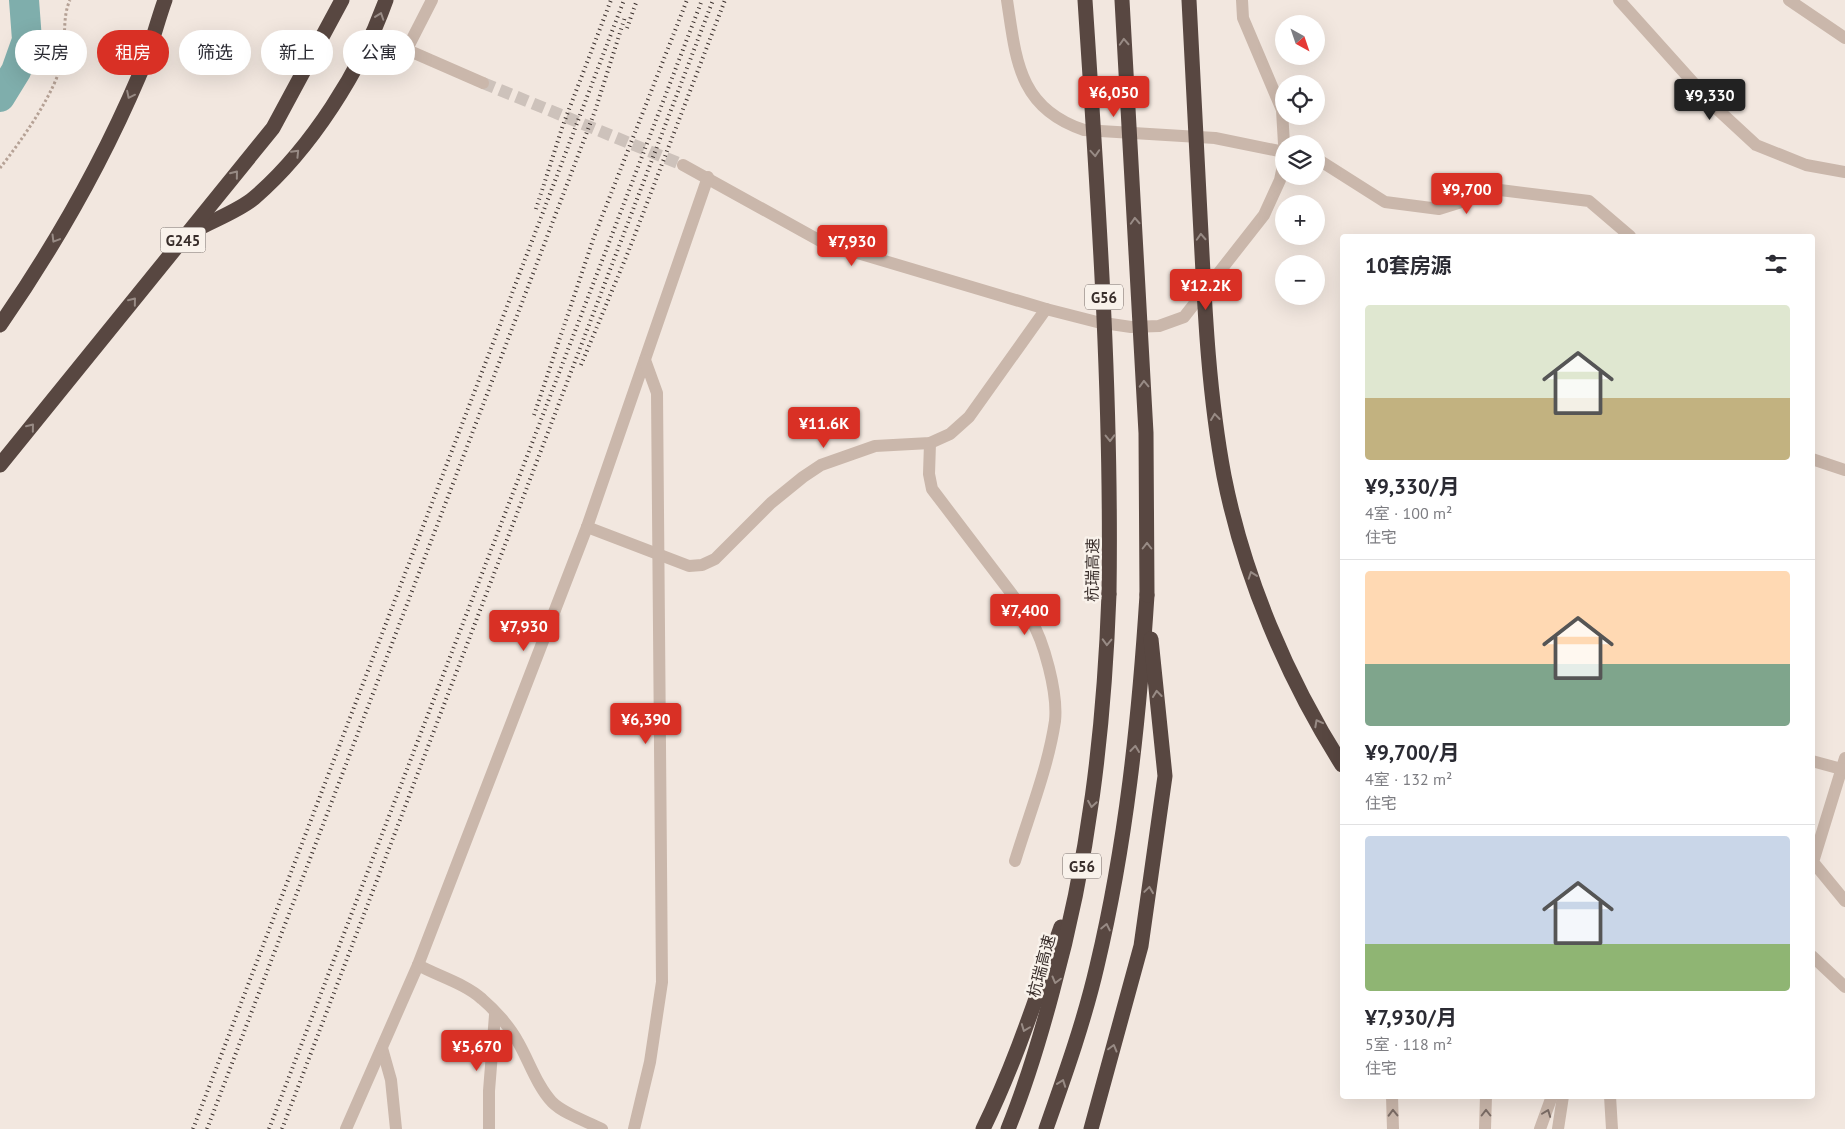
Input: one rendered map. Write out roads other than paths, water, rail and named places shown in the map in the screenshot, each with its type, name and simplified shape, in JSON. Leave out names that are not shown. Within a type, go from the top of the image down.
[{"type":"highway","points":[[0,325],[25,288],[80,196],[140,75],[165,0]]},
{"type":"highway","name":"G245","points":[[0,464],[273,128],[342,0]]},
{"type":"highway","points":[[375,30],[386,0]]},
{"type":"highway","name":"杭瑞高速","points":[[1008,1129],[1044,1026],[1065,948],[1082,867],[1096,778],[1106,686],[1110,469],[1107,356],[1086,0]]},
{"type":"highway","name":"G56","points":[[1046,1129],[1074,1052],[1097,968],[1112,896],[1134,756],[1147,595],[1146,414],[1122,0]]},
{"type":"highway","points":[[1189,0],[1209,358],[1224,476],[1238,534],[1268,619],[1302,694],[1340,761]]},
{"type":"highway","points":[[188,234],[253,199],[308,140],[350,75]]},
{"type":"highway","points":[[1091,1129],[1141,946],[1165,776],[1147,595]]},
{"type":"highway","points":[[983,1129],[1034,1003],[1082,867]]},
{"type":"street","points":[[415,33],[432,0]]},
{"type":"street","points":[[1006,0],[1017,62],[1024,83],[1050,113],[1066,124],[1084,130],[1215,138],[1275,150]]},
{"type":"street","points":[[1242,0],[1243,18],[1282,110],[1283,135]]},
{"type":"street","points":[[1619,0],[1716,108],[1756,144],[1806,165],[1845,172]]},
{"type":"street","points":[[1789,0],[1845,38]]},
{"type":"street","points":[[415,53],[483,83]]},
{"type":"street","points":[[1325,164],[1385,202],[1438,209],[1500,190],[1589,201],[1628,234]]},
{"type":"street","points":[[683,165],[708,177],[798,230],[824,243],[1046,309],[1096,322],[1132,327],[1159,326],[1184,317],[1264,215],[1278,185]]},
{"type":"street","points":[[346,1129],[418,965],[587,527],[708,177]]},
{"type":"street","points":[[587,527],[689,566],[702,565],[715,559],[771,503],[821,465],[875,446],[930,443],[950,434],[970,417],[1046,309]]},
{"type":"street","points":[[634,1129],[650,1062],[662,982],[656,393],[645,360]]},
{"type":"street","points":[[930,443],[929,474],[932,489],[1030,618],[1039,633],[1046,651],[1055,720],[1040,782],[1015,861]]},
{"type":"street","points":[[1815,460],[1845,470]]},
{"type":"street","points":[[1815,761],[1844,766],[1815,859]]},
{"type":"street","points":[[1815,863],[1845,901]]},
{"type":"street","points":[[1815,959],[1845,987]]},
{"type":"street","points":[[418,965],[444,979],[463,986],[482,999],[507,1025],[517,1040],[545,1094],[553,1103],[602,1129]]},
{"type":"street","points":[[489,1129],[489,1091],[496,1014]]},
{"type":"street","points":[[382,1048],[391,1080],[396,1129]]},
{"type":"street","points":[[1392,1099],[1393,1129]]},
{"type":"street","points":[[1485,1129],[1486,1099]]},
{"type":"street","points":[[1540,1129],[1551,1099]]},
{"type":"street","points":[[1558,1129],[1562,1099]]},
{"type":"street","points":[[1610,1099],[1612,1129]]},
{"type":"waterway","points":[[0,97],[16,71],[27,40],[24,0]]},
{"type":"tunnel","points":[[483,83],[683,165]]},
{"type":"railway","points":[[536,209],[563,125],[611,0]]},
{"type":"railway","points":[[193,1129],[624,0]]},
{"type":"railway","points":[[627,28],[637,0]]},
{"type":"railway","points":[[534,415],[594,237],[687,0]]},
{"type":"railway","points":[[269,1129],[702,0]]},
{"type":"railway","points":[[282,1129],[713,0]]},
{"type":"railway","points":[[581,365],[629,250],[725,0]]},
{"type":"railway","points":[[207,1129],[595,111],[625,17]]}]
